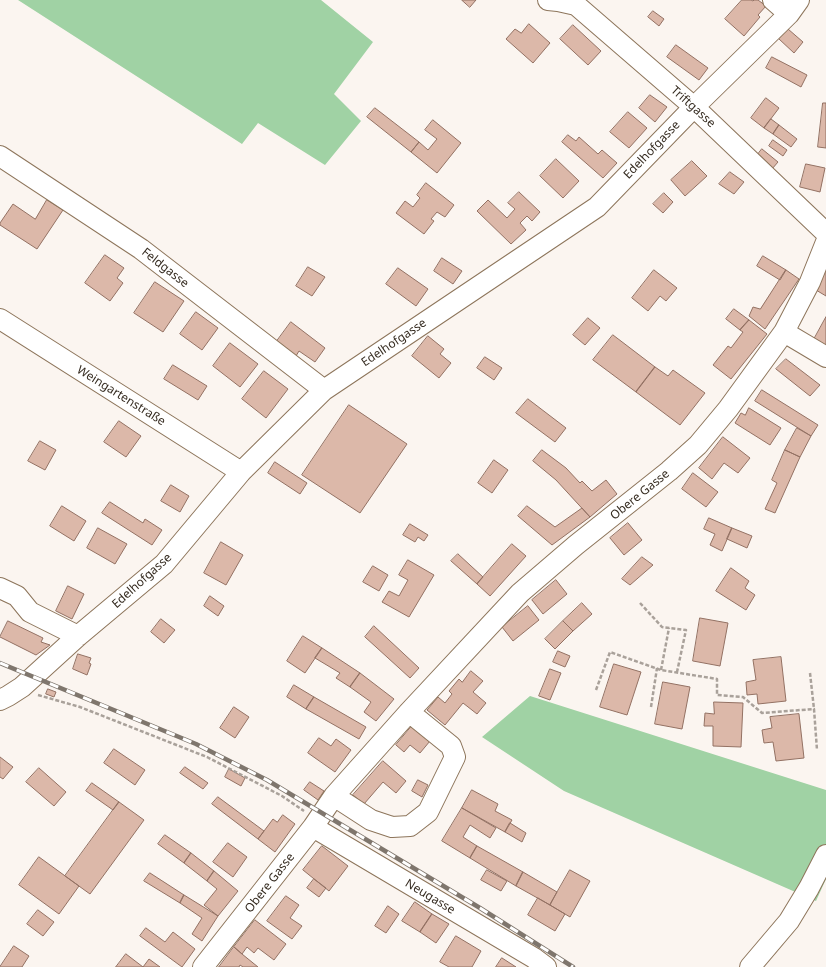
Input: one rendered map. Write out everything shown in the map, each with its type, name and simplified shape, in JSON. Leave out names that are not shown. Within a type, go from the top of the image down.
[{"type":"street","name":"Triftgasse","points":[[548,0],[576,5],[694,107],[826,233]]},
{"type":"street","points":[[773,0],[794,7]]},
{"type":"street","name":"Edelhofgasse","points":[[0,700],[22,687],[78,636],[164,564],[241,472],[324,390],[597,207],[794,7]]},
{"type":"street","name":"Feldgasse","points":[[0,156],[141,249],[324,390]]},
{"type":"street","name":"Obere Gasse","points":[[203,967],[314,825],[334,796],[520,594],[576,545],[669,471],[698,445],[728,409],[784,332],[810,282],[826,242]]},
{"type":"street","name":"Weingartenstraße","points":[[0,319],[241,472]]},
{"type":"street","points":[[784,332],[826,357]]},
{"type":"street","points":[[0,588],[17,596],[30,612],[78,636]]},
{"type":"street","points":[[334,796],[371,820],[392,827],[410,826],[428,812],[455,757],[452,746],[410,712]]},
{"type":"street","name":"Neugasse","points":[[314,825],[534,958],[546,967]]},
{"type":"street","points":[[750,967],[789,921],[809,888],[826,855]]},
{"type":"path","points":[[640,603],[662,627],[686,630],[677,672]]},
{"type":"path","points":[[651,707],[669,628]]},
{"type":"path","points":[[596,690],[610,652],[659,669],[717,679],[717,695],[743,697],[762,712],[814,708]]},
{"type":"path","points":[[810,673],[818,750]]},
{"type":"path","points":[[22,687],[36,695],[80,707],[207,757],[282,796],[307,813],[314,825]]},
{"type":"green space","points":[[18,0],[321,0],[373,42],[334,94],[361,121],[325,165],[258,123],[242,144]]},
{"type":"green space","points":[[530,696],[826,790],[826,879],[816,901],[564,791],[482,737]]},
{"type":"building","points":[[462,0],[476,0],[470,7]]},
{"type":"building","points":[[742,0],[758,0],[766,6],[758,15],[760,17],[744,36],[725,19]]},
{"type":"building","points":[[653,11],[664,19],[659,26],[648,17]]},
{"type":"building","points":[[529,24],[550,43],[533,63],[506,39],[515,29],[521,33]]},
{"type":"building","points":[[573,25],[601,51],[588,65],[560,39]]},
{"type":"building","points":[[788,29],[803,42],[794,53],[779,39]]},
{"type":"building","points":[[676,45],[708,68],[699,80],[667,57]]},
{"type":"building","points":[[772,57],[807,75],[801,87],[766,68]]},
{"type":"building","points":[[650,95],[667,107],[655,122],[639,108]]},
{"type":"building","points":[[766,98],[779,108],[764,128],[751,118]]},
{"type":"building","points":[[823,103],[826,103],[826,148],[818,147]]},
{"type":"building","points":[[375,108],[419,142],[411,152],[367,117]]},
{"type":"building","points":[[628,112],[647,128],[629,148],[610,132]]},
{"type":"building","points":[[771,119],[779,125],[773,134],[764,128]]},
{"type":"building","points":[[433,120],[461,143],[437,173],[411,152],[419,142],[428,150],[437,139],[425,130]]},
{"type":"building","points":[[779,125],[797,139],[791,147],[773,134]]},
{"type":"building","points":[[568,135],[576,141],[579,137],[598,154],[602,150],[617,163],[603,178],[562,142]]},
{"type":"building","points":[[773,140],[787,150],[783,156],[769,146]]},
{"type":"building","points":[[762,149],[778,162],[772,169],[756,157]]},
{"type":"building","points":[[556,159],[579,181],[563,198],[540,176]]},
{"type":"building","points":[[692,161],[707,176],[685,196],[671,180]]},
{"type":"building","points":[[806,164],[825,168],[820,192],[800,187]]},
{"type":"building","points":[[730,172],[744,182],[734,194],[719,184]]},
{"type":"building","points":[[426,183],[454,205],[445,217],[437,212],[431,219],[434,221],[424,234],[396,213],[405,201],[413,207],[420,198],[417,195]]},
{"type":"building","points":[[519,192],[540,212],[532,221],[527,216],[520,223],[526,230],[511,244],[477,211],[488,200],[507,218],[515,209],[508,203]]},
{"type":"building","points":[[664,193],[673,202],[663,213],[653,204]]},
{"type":"building","points":[[47,200],[63,210],[37,249],[0,225],[13,204],[35,219]]},
{"type":"building","points":[[105,255],[124,268],[117,278],[123,283],[110,301],[85,283]]},
{"type":"building","points":[[763,256],[786,270],[780,280],[757,266]]},
{"type":"building","points":[[442,258],[462,271],[453,284],[434,271]]},
{"type":"building","points":[[308,267],[325,277],[312,296],[296,286]]},
{"type":"building","points":[[398,268],[428,289],[416,306],[386,284]]},
{"type":"building","points":[[826,269],[826,296],[816,290]]},
{"type":"building","points":[[654,270],[677,288],[666,301],[660,296],[648,311],[632,298]]},
{"type":"building","points":[[786,270],[799,279],[765,329],[749,316],[753,307],[760,309]]},
{"type":"building","points":[[155,282],[184,301],[163,332],[134,313]]},
{"type":"building","points":[[734,309],[749,320],[740,330],[726,319]]},
{"type":"building","points":[[196,312],[218,328],[202,350],[180,334]]},
{"type":"building","points":[[826,317],[826,350],[812,343]]},
{"type":"building","points":[[588,318],[600,328],[585,345],[573,335]]},
{"type":"building","points":[[749,320],[767,334],[731,379],[713,365],[728,346],[731,348],[743,332],[740,330]]},
{"type":"building","points":[[291,322],[325,348],[315,362],[299,351],[296,356],[277,341]]},
{"type":"building","points":[[613,335],[655,367],[636,392],[593,360]]},
{"type":"building","points":[[428,336],[444,349],[440,354],[451,363],[439,378],[412,356]]},
{"type":"building","points":[[230,343],[258,364],[240,387],[213,366]]},
{"type":"building","points":[[485,357],[502,368],[494,380],[477,368]]},
{"type":"building","points":[[786,359],[820,385],[810,396],[776,369]]},
{"type":"building","points":[[173,365],[207,386],[198,400],[164,379]]},
{"type":"building","points":[[655,367],[668,376],[673,370],[705,393],[680,425],[636,392]]},
{"type":"building","points":[[264,371],[288,389],[266,418],[242,399]]},
{"type":"building","points":[[762,390],[818,425],[811,436],[755,401]]},
{"type":"building","points":[[528,399],[566,428],[555,442],[516,413]]},
{"type":"building","points":[[349,405],[407,444],[360,513],[302,475]]},
{"type":"building","points":[[749,408],[781,428],[770,445],[735,423],[741,413],[745,415]]},
{"type":"building","points":[[119,421],[141,436],[126,457],[104,442]]},
{"type":"building","points":[[797,428],[811,436],[800,457],[785,450]]},
{"type":"building","points":[[723,437],[750,458],[738,473],[724,463],[712,479],[699,468]]},
{"type":"building","points":[[40,441],[56,450],[45,470],[28,461]]},
{"type":"building","points":[[542,450],[566,468],[580,483],[582,481],[592,491],[606,480],[617,494],[590,517],[556,480],[533,461]]},
{"type":"building","points":[[785,450],[800,457],[775,513],[765,509],[777,483],[772,480]]},
{"type":"building","points":[[494,460],[508,470],[492,493],[478,483]]},
{"type":"building","points":[[275,462],[307,483],[300,494],[268,473]]},
{"type":"building","points":[[693,473],[718,492],[706,507],[682,489]]},
{"type":"building","points":[[171,485],[189,496],[180,512],[161,501]]},
{"type":"building","points":[[110,502],[143,523],[145,519],[162,530],[152,545],[102,513]]},
{"type":"building","points":[[62,506],[86,521],[74,541],[50,526]]},
{"type":"building","points":[[527,506],[555,527],[582,508],[590,517],[552,545],[518,516]]},
{"type":"building","points":[[709,518],[732,528],[722,551],[710,545],[715,534],[704,529]]},
{"type":"building","points":[[628,523],[642,540],[624,555],[610,538]]},
{"type":"building","points":[[410,524],[428,535],[424,541],[418,537],[415,542],[403,535]]},
{"type":"building","points":[[98,528],[127,544],[115,564],[87,548]]},
{"type":"building","points":[[732,528],[752,536],[747,548],[727,539]]},
{"type":"building","points":[[221,542],[243,555],[226,585],[204,573]]},
{"type":"building","points":[[512,544],[526,556],[490,596],[477,584]]},
{"type":"building","points":[[458,554],[483,577],[477,584],[451,561]]},
{"type":"building","points":[[642,557],[653,565],[630,585],[622,579]]},
{"type":"building","points":[[408,560],[434,575],[409,617],[382,602],[389,591],[399,596],[408,580],[399,575]]},
{"type":"building","points":[[373,566],[388,575],[379,591],[363,582]]},
{"type":"building","points":[[731,568],[749,581],[745,588],[755,595],[746,610],[716,591]]},
{"type":"building","points":[[556,580],[567,594],[543,614],[532,600]]},
{"type":"building","points":[[68,586],[84,594],[72,619],[56,611]]},
{"type":"building","points":[[210,596],[224,606],[218,616],[204,606]]},
{"type":"building","points":[[582,603],[592,614],[573,631],[563,621]]},
{"type":"building","points":[[528,606],[539,620],[513,641],[502,627]]},
{"type":"building","points":[[700,618],[728,623],[720,666],[693,661]]},
{"type":"building","points":[[161,619],[175,630],[164,643],[151,632]]},
{"type":"building","points":[[8,621],[43,638],[41,642],[50,645],[36,655],[0,637]]},
{"type":"building","points":[[563,621],[573,631],[555,649],[545,639]]},
{"type":"building","points":[[374,626],[419,668],[410,678],[365,637]]},
{"type":"building","points":[[303,636],[322,648],[305,673],[287,661]]},
{"type":"building","points":[[322,648],[360,673],[350,687],[336,678],[340,673],[315,658]]},
{"type":"building","points":[[558,651],[570,656],[565,667],[553,662]]},
{"type":"building","points":[[78,654],[91,658],[89,663],[91,664],[87,675],[73,669]]},
{"type":"building","points":[[781,657],[786,701],[758,704],[757,694],[747,695],[746,682],[756,680],[753,660]]},
{"type":"building","points":[[614,664],[641,672],[627,715],[600,707]]},
{"type":"building","points":[[550,669],[561,673],[550,700],[539,696]]},
{"type":"building","points":[[471,671],[483,681],[473,692],[486,703],[477,714],[463,703],[445,725],[427,710],[438,697],[445,703],[452,694],[449,691],[459,679],[462,682]]},
{"type":"building","points":[[360,673],[394,699],[376,721],[364,712],[371,702],[350,687]]},
{"type":"building","points":[[663,682],[690,687],[682,729],[655,724]]},
{"type":"building","points":[[294,685],[314,697],[306,709],[287,697]]},
{"type":"building","points":[[48,689],[56,692],[54,697],[46,694]]},
{"type":"building","points":[[314,697],[366,727],[359,739],[306,709]]},
{"type":"building","points":[[714,702],[743,703],[741,747],[713,746],[713,726],[704,726],[705,713],[714,714]]},
{"type":"building","points":[[234,707],[249,717],[235,738],[220,728]]},
{"type":"building","points":[[799,714],[804,758],[776,761],[773,742],[764,743],[762,730],[772,728],[770,717]]},
{"type":"building","points":[[412,726],[430,741],[420,753],[410,745],[404,752],[396,745]]},
{"type":"building","points":[[319,738],[331,746],[336,739],[351,750],[335,772],[308,753]]},
{"type":"building","points":[[114,749],[145,770],[135,785],[104,763]]},
{"type":"building","points":[[0,757],[13,767],[3,779],[0,777]]},
{"type":"building","points":[[383,761],[406,781],[396,793],[383,782],[364,804],[353,795]]},
{"type":"building","points":[[185,767],[208,783],[203,789],[180,773]]},
{"type":"building","points":[[39,768],[66,792],[54,806],[26,782]]},
{"type":"building","points":[[229,769],[245,778],[241,786],[225,777]]},
{"type":"building","points":[[418,780],[428,785],[422,797],[412,791]]},
{"type":"building","points":[[310,782],[324,791],[318,800],[304,790]]},
{"type":"building","points":[[92,783],[119,802],[113,810],[86,791]]},
{"type":"building","points":[[472,790],[498,804],[495,811],[512,820],[505,832],[462,808]]},
{"type":"building","points":[[218,797],[264,831],[258,839],[212,804]]},
{"type":"building","points":[[119,802],[144,820],[90,894],[65,876]]},
{"type":"building","points":[[462,808],[496,828],[490,838],[470,825],[463,837],[477,846],[470,858],[442,841]]},
{"type":"building","points":[[283,815],[295,824],[275,852],[258,839],[273,819],[277,822]]},
{"type":"building","points":[[510,823],[526,833],[522,842],[505,832]]},
{"type":"building","points":[[165,835],[191,853],[184,863],[158,844]]},
{"type":"building","points":[[228,843],[247,857],[233,877],[213,862]]},
{"type":"building","points":[[322,846],[348,866],[329,891],[303,870]]},
{"type":"building","points":[[477,846],[523,872],[516,886],[470,858]]},
{"type":"building","points":[[191,853],[214,871],[207,881],[184,863]]},
{"type":"building","points":[[39,857],[79,886],[59,914],[19,885]]},
{"type":"building","points":[[487,870],[507,881],[501,891],[481,880]]},
{"type":"building","points":[[570,870],[590,881],[570,917],[550,905]]},
{"type":"building","points":[[214,871],[238,891],[218,916],[204,905],[217,889],[207,881]]},
{"type":"building","points":[[523,872],[557,892],[550,905],[516,886]]},
{"type":"building","points":[[150,873],[184,895],[180,903],[144,881]]},
{"type":"building","points":[[314,879],[326,888],[319,897],[307,888]]},
{"type":"building","points":[[184,895],[218,916],[202,941],[192,934],[202,918],[180,903]]},
{"type":"building","points":[[286,896],[299,905],[290,918],[302,926],[292,939],[267,921]]},
{"type":"building","points":[[538,898],[565,914],[555,931],[528,915]]},
{"type":"building","points":[[415,902],[432,914],[420,932],[402,921]]},
{"type":"building","points":[[388,906],[399,914],[386,933],[375,926]]},
{"type":"building","points":[[38,910],[54,922],[43,936],[27,924]]},
{"type":"building","points":[[432,914],[449,924],[436,943],[420,932]]},
{"type":"building","points":[[255,920],[286,944],[274,960],[258,948],[254,953],[247,947],[242,954],[234,947]]},
{"type":"building","points":[[146,928],[165,942],[173,932],[195,949],[182,967],[140,936]]},
{"type":"building","points":[[456,936],[481,951],[472,967],[449,967],[440,962]]},
{"type":"building","points":[[14,946],[29,956],[22,967],[0,967]]},
{"type":"building","points":[[234,947],[258,967],[243,967],[240,965],[239,967],[219,967]]},
{"type":"building","points":[[126,954],[143,967],[116,967]]},
{"type":"building","points":[[502,958],[516,967],[496,967]]},
{"type":"building","points":[[149,959],[160,967],[143,967]]},
{"type":"railway","points":[[0,663],[196,744],[267,780],[480,908],[573,967]]}]
